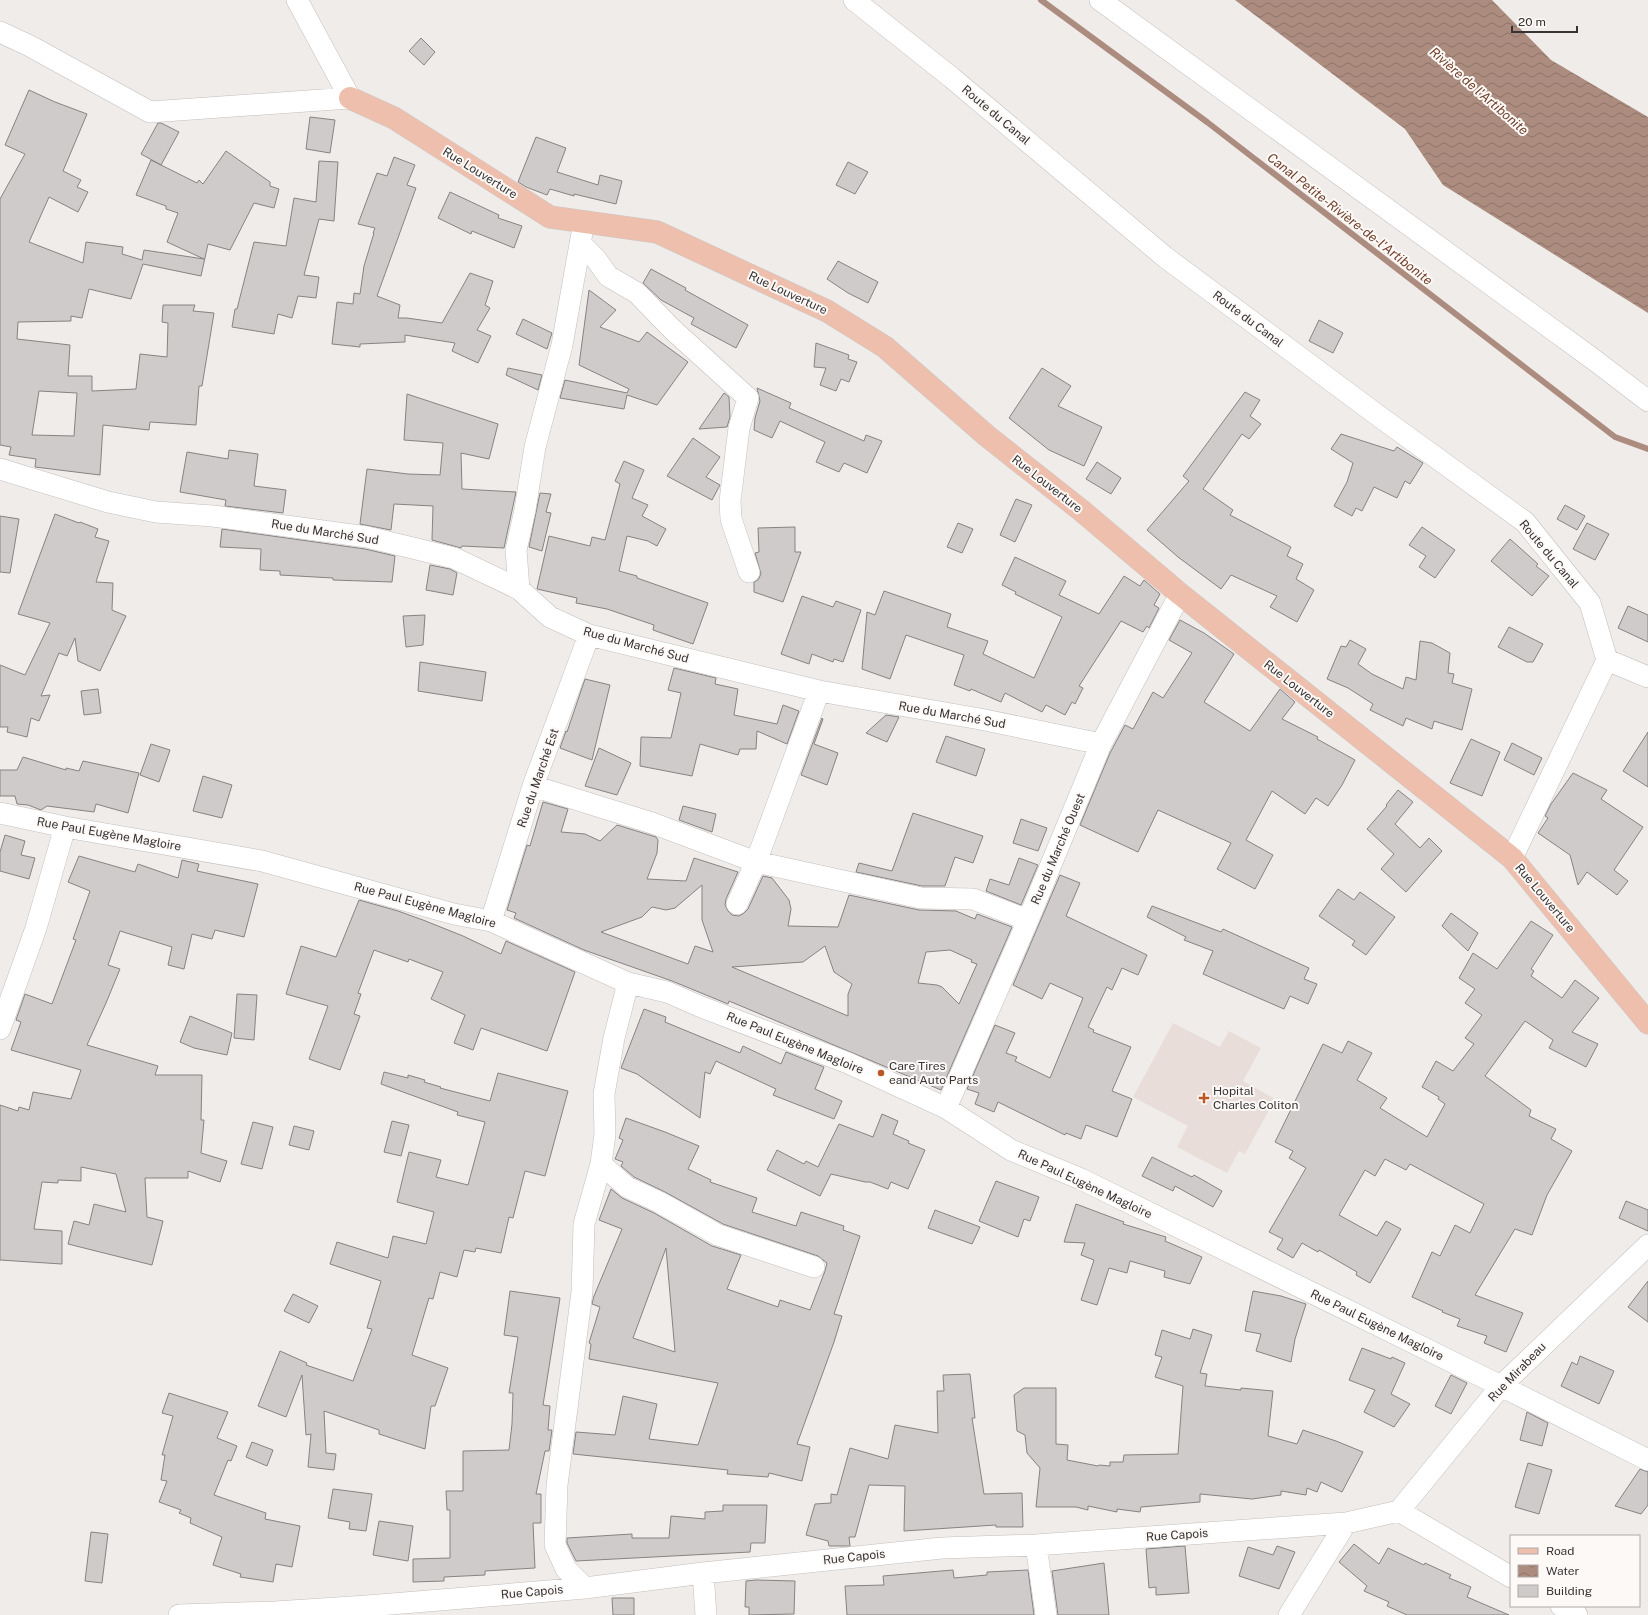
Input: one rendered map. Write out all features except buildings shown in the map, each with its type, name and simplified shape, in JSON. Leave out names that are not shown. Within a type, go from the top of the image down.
[{"type":"main road","name":"Rue Louverture","points":[[350,98],[394,118],[550,217],[582,232],[657,232],[827,311],[884,347],[986,436],[1082,511],[1180,594],[1512,858],[1648,1023]]},
{"type":"street","points":[[0,32],[30,46],[150,112],[350,98],[297,0]]},
{"type":"street","name":"Route du Canal","points":[[854,0],[952,78],[1165,257],[1380,417],[1525,522],[1590,603],[1607,660]]},
{"type":"street","points":[[1100,0],[1587,354],[1648,401]]},
{"type":"street","points":[[582,232],[596,259],[608,276],[636,293],[748,398],[739,428],[730,502],[731,519],[749,572]]},
{"type":"street","points":[[519,589],[516,550],[525,510],[535,447],[562,345],[582,232]]},
{"type":"street","name":"Rue du Marché Sud","points":[[0,469],[108,502],[156,512],[213,516],[367,537],[454,558],[519,589],[550,617],[588,635],[819,691],[980,719],[1101,744]]},
{"type":"street","name":"Rue du Marché Ouest","points":[[946,1108],[1028,920],[1101,744],[1180,594]]},
{"type":"street","name":"Rue du Marché Est","points":[[491,922],[533,786],[588,635]]},
{"type":"street","points":[[1512,858],[1607,660],[1648,677]]},
{"type":"street","points":[[737,904],[756,862],[819,691]]},
{"type":"street","points":[[533,786],[652,824],[756,862],[921,898],[972,899],[1028,920]]},
{"type":"street","name":"Rue Paul Eugène Magloire","points":[[0,813],[65,827],[262,861],[454,914],[491,922],[628,982],[667,992],[834,1057],[946,1108],[1011,1150],[1081,1179],[1648,1460]]},
{"type":"street","points":[[0,1029],[36,928],[65,827]]},
{"type":"street","points":[[585,1588],[566,1569],[555,1545],[557,1485],[582,1292],[584,1224],[601,1164],[605,1134],[604,1094],[614,1038],[628,982]]},
{"type":"street","points":[[601,1164],[627,1186],[718,1235],[814,1267]]},
{"type":"street","name":"Rue Mirabeau","points":[[1399,1511],[1501,1386],[1648,1245]]},
{"type":"street","points":[[1399,1511],[1510,1576]]},
{"type":"street","name":"Rue Capois","points":[[179,1615],[275,1612],[368,1606],[585,1588],[704,1573],[942,1548],[1036,1546],[1346,1523],[1399,1511]]},
{"type":"street","points":[[1289,1615],[1346,1523]]},
{"type":"street","points":[[1036,1546],[1046,1615]]},
{"type":"street","points":[[704,1573],[706,1615]]},
{"type":"street","points":[[1563,1607],[1577,1615]]},
{"type":"shaded area","name":"Hopital Charles Coliton","points":[[1173,1023],[1220,1047],[1229,1031],[1261,1048],[1243,1081],[1275,1099],[1245,1154],[1239,1151],[1227,1173],[1177,1147],[1188,1126],[1133,1097]]},
{"type":"water","name":"Rivière de l'Artibonite","points":[[1235,0],[1492,0],[1551,60],[1648,117],[1648,313],[1443,185],[1405,129]]},
{"type":"waterway","name":"Canal Petite-Rivière-de-l'Artibonite","points":[[1041,0],[1207,122],[1615,437],[1648,449]]},
{"type":"place","name":"Care Tires eand Auto Parts","points":[[881,1073]]},
{"type":"place","name":"Hopital Charles Coliton","points":[[1204,1098]]}]
